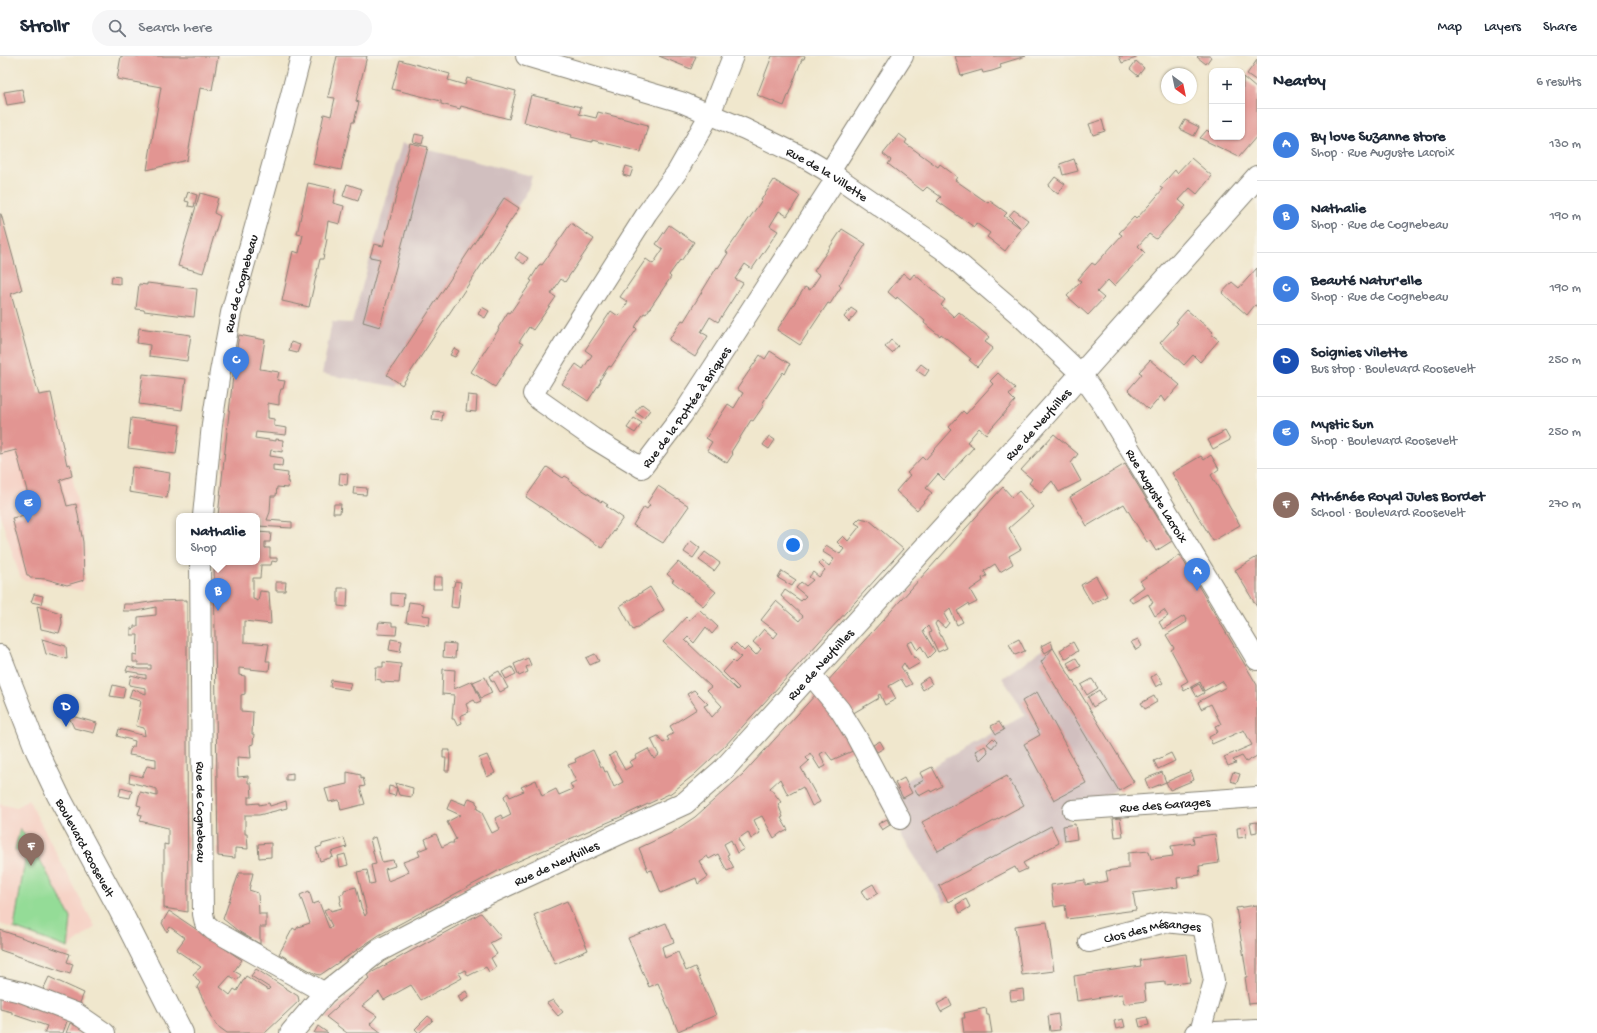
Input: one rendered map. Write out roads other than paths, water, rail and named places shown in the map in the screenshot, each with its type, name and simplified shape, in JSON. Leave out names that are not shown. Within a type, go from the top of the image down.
[{"type":"main road","name":"Rue de Neufvilles","points":[[291,1033],[325,992],[378,951],[479,898],[685,803],[724,769],[1014,450],[1257,177]]},
{"type":"main road","name":"Boulevard Roosevelt","points":[[0,656],[27,726],[52,782],[120,910],[182,1033]]},
{"type":"street","name":"Rue de Cognebeau","points":[[203,513],[212,424],[231,313],[283,126],[300,56]]},
{"type":"street","name":"Rue de la Villette","points":[[526,56],[557,60],[681,102],[745,129],[806,158],[942,249],[1018,314],[1081,374]]},
{"type":"street","points":[[710,114],[733,56]]},
{"type":"street","points":[[833,175],[903,56]]},
{"type":"street","name":"Rue de la Pottée à Briques","points":[[710,114],[677,172],[647,213],[533,394],[539,400],[593,438],[642,468],[684,414],[833,175]]},
{"type":"street","name":"Rue Auguste Lacroix","points":[[1081,374],[1105,408],[1257,660]]},
{"type":"street","name":"Rue de Cognebeau","points":[[200,568],[203,914],[205,923],[213,930],[325,992]]},
{"type":"street","points":[[811,674],[840,710],[856,736],[900,819]]},
{"type":"street","name":"Rue des Garages","points":[[1073,810],[1257,797]]},
{"type":"street","name":"Clos des Mésanges","points":[[1089,942],[1165,922],[1203,926],[1214,981],[1198,1033]]},
{"type":"street","points":[[0,987],[21,992],[76,1014],[105,1033]]},
{"type":"street","points":[[1198,1033],[1254,1031]]},
{"type":"place","name":"Beauté Natur'elle","points":[[236,380]]},
{"type":"place","name":"Mystic Sun","points":[[28,523]]},
{"type":"place","name":"By love Suzanne store","points":[[1197,591]]},
{"type":"place","name":"Nathalie","points":[[218,611]]},
{"type":"place","name":"Soignies Vilette","points":[[66,727]]},
{"type":"place","name":"Athénée Royal Jules Bordet","points":[[31,866]]}]
